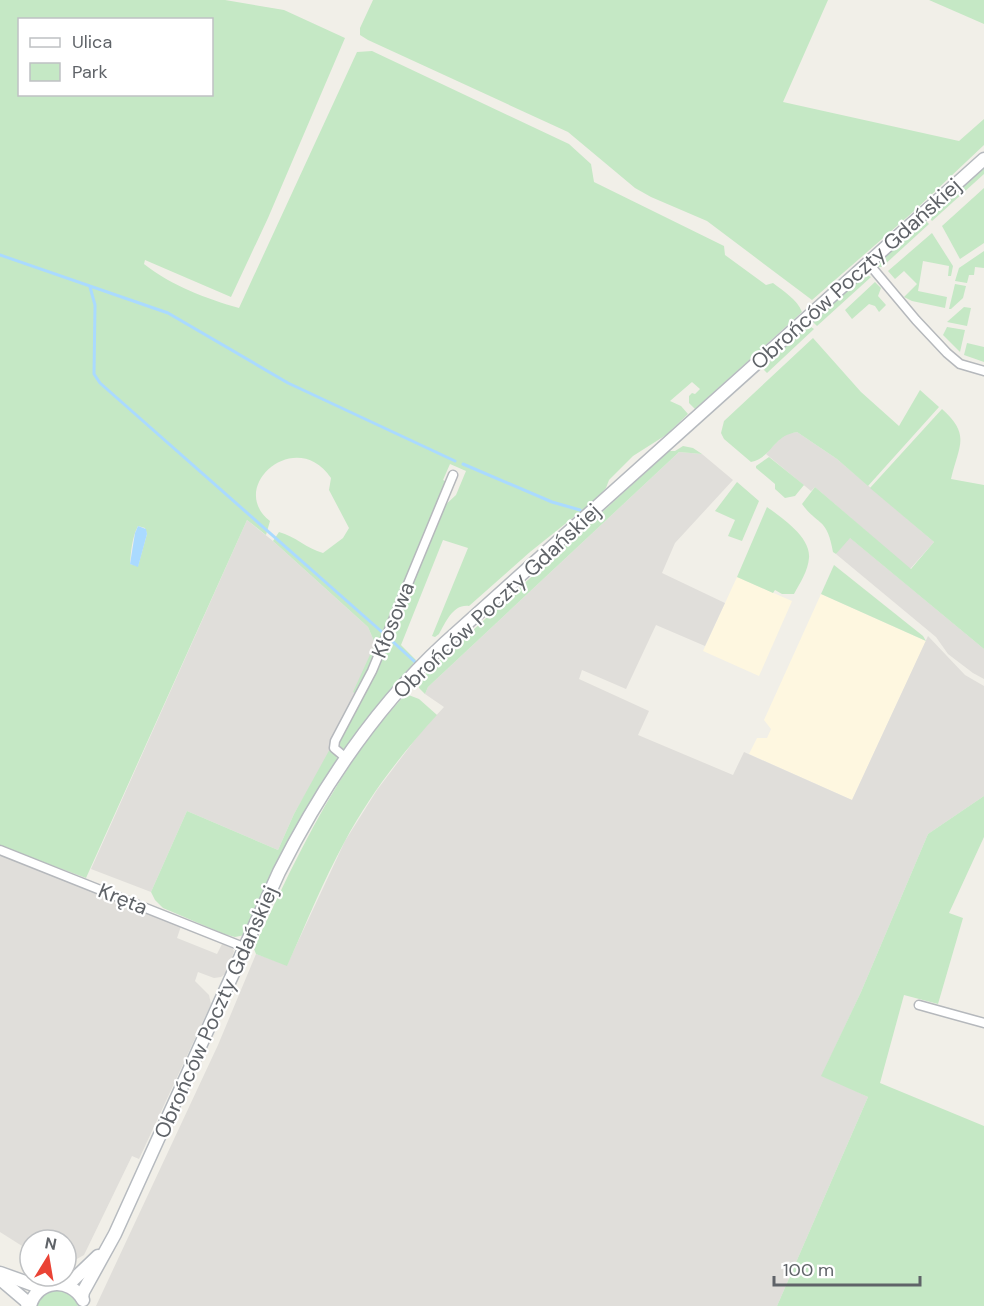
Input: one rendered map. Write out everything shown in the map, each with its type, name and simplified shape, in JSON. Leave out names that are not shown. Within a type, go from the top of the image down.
[{"type":"street","name":"Obrońców Poczty Gdańskiej","points":[[83,1302],[83,1292],[115,1234],[301,828],[346,758],[387,703],[428,659],[984,159]]},
{"type":"street","points":[[868,264],[915,320],[947,353],[960,364],[984,371]]},
{"type":"street","name":"Kłosowa","points":[[346,758],[334,748],[335,741],[372,671],[453,475]]},
{"type":"street","name":"Kręta","points":[[0,850],[246,948]]},
{"type":"street","points":[[919,1005],[984,1023]]},
{"type":"street","name":"Obrońców Poczty Gdańskiej","points":[[78,1275],[105,1249]]},
{"type":"street","points":[[0,1273],[18,1279]]},
{"type":"street","points":[[0,1279],[29,1306]]},
{"type":"street","points":[[29,1306],[34,1295],[42,1288]]},
{"type":"street","points":[[70,1288],[76,1291],[83,1302]]},
{"type":"shaded area","points":[[797,432],[837,459],[934,542],[910,569],[815,487],[811,491],[766,454],[784,434]]},
{"type":"shaded area","points":[[679,452],[702,454],[733,480],[675,543],[662,573],[725,603],[705,646],[656,625],[626,689],[582,670],[579,679],[649,711],[638,735],[733,775],[744,752],[852,800],[928,636],[965,675],[984,686],[984,796],[928,834],[861,992],[822,1075],[868,1097],[777,1306],[96,1306],[218,1045],[256,954],[287,965],[345,841],[377,790],[420,733],[444,707],[425,694],[428,687]]},
{"type":"shaded area","points":[[247,520],[368,627],[374,646],[356,694],[335,733],[330,752],[294,814],[278,850],[187,811],[151,892],[91,869]]},
{"type":"shaded area","points":[[849,537],[984,649],[984,679],[948,654],[936,637],[836,554]]},
{"type":"shaded area","points":[[737,577],[792,601],[759,676],[703,651]]},
{"type":"shaded area","points":[[821,594],[926,641],[852,800],[749,754],[757,738],[767,738],[771,729],[764,720]]},
{"type":"shaded area","points":[[0,855],[181,926],[177,938],[217,954],[222,944],[234,951],[226,973],[221,977],[214,978],[198,972],[195,981],[209,995],[211,1004],[139,1159],[132,1156],[84,1255],[78,1258],[78,1228],[18,1228],[18,1243],[0,1232]]},
{"type":"green space","points":[[0,0],[225,0],[284,10],[345,38],[268,218],[231,297],[145,260],[144,264],[154,272],[202,296],[239,308],[357,52],[372,51],[569,144],[591,164],[594,182],[724,246],[725,255],[766,285],[773,283],[797,303],[802,312],[695,409],[689,403],[689,396],[700,389],[692,382],[670,401],[681,406],[688,414],[666,435],[633,456],[609,480],[606,488],[595,500],[530,552],[469,606],[463,606],[454,611],[435,637],[432,636],[468,548],[443,540],[401,645],[416,660],[344,750],[338,744],[341,734],[373,676],[442,508],[456,495],[466,471],[450,464],[443,480],[447,482],[369,673],[335,733],[356,694],[353,692],[374,646],[374,641],[368,627],[273,541],[279,532],[323,553],[343,538],[349,528],[329,490],[331,478],[317,464],[301,458],[285,460],[271,467],[261,479],[256,493],[259,507],[270,521],[266,535],[247,520],[86,878],[0,846]],"holes":[[[138,526],[145,528],[147,534],[138,566],[130,564],[136,530]]]},
{"type":"green space","points":[[373,0],[828,0],[783,102],[959,141],[984,119],[984,145],[913,212],[812,300],[707,221],[635,188],[568,132],[360,35],[360,28]]},
{"type":"green space","points":[[929,0],[984,0],[984,24]]},
{"type":"green space","points":[[984,166],[984,174],[932,221],[928,216]]},
{"type":"green space","points":[[984,188],[984,243],[960,259],[942,226]]},
{"type":"green space","points":[[924,219],[929,224],[882,267],[877,267],[878,262]]},
{"type":"green space","points":[[932,233],[953,266],[951,276],[948,276],[949,266],[923,261],[918,291],[947,297],[945,308],[904,297],[917,284],[904,271],[895,279],[888,271]]},
{"type":"green space","points":[[984,251],[984,268],[975,267],[974,275],[969,275],[967,283],[955,281],[959,268]]},
{"type":"green space","points":[[865,274],[871,277],[817,326],[812,321]]},
{"type":"green space","points":[[875,282],[881,288],[878,296],[886,305],[879,312],[875,306],[869,304],[852,319],[845,310]]},
{"type":"green space","points":[[955,284],[966,286],[963,298],[949,309]]},
{"type":"green space","points":[[964,307],[971,308],[967,326],[947,322]]},
{"type":"green space","points":[[808,325],[814,329],[767,373],[764,370],[773,358]]},
{"type":"green space","points":[[947,327],[965,330],[960,352],[943,335]]},
{"type":"green space","points":[[813,338],[861,392],[899,426],[920,390],[939,407],[868,486],[837,459],[797,432],[782,438],[759,459],[751,462],[724,439],[721,433],[724,421]]},
{"type":"green space","points":[[967,343],[984,347],[984,362],[964,355]]},
{"type":"green space","points":[[942,409],[957,426],[960,434],[959,449],[951,479],[984,485],[984,649],[850,538],[836,554],[833,552],[825,527],[802,504],[815,487],[911,569],[934,542],[870,488]]},
{"type":"green space","points":[[683,446],[693,448],[702,454],[679,452],[428,687],[425,694],[419,688],[419,681],[424,675],[669,451],[675,451]]},
{"type":"green space","points":[[769,457],[804,485],[795,496],[785,498],[775,489],[775,484],[756,468]]},
{"type":"green space","points":[[737,482],[759,501],[742,541],[728,536],[735,520],[715,511]]},
{"type":"green space","points":[[767,507],[801,536],[808,550],[807,568],[794,594],[782,594],[775,590],[773,593],[737,577]]},
{"type":"green space","points":[[834,565],[923,636],[926,641],[821,594]]},
{"type":"green space","points":[[406,694],[419,699],[437,715],[387,775],[354,824],[329,872],[287,966],[256,954],[254,949],[257,941],[288,876],[340,780],[382,721]]},
{"type":"green space","points":[[331,747],[338,760],[245,935],[235,937],[224,934],[163,908],[155,900],[151,892],[187,811],[278,850],[294,814]]},
{"type":"green space","points":[[984,796],[984,837],[949,913],[963,918],[938,1004],[904,995],[880,1083],[984,1126],[984,1306],[777,1306],[868,1097],[821,1076],[861,992],[928,834]]},
{"type":"green space","points":[[60,1289],[72,1295],[78,1306],[36,1306],[45,1294]]},
{"type":"water","points":[[138,526],[146,529],[147,534],[138,567],[130,564]]},
{"type":"waterway","points":[[0,255],[168,313],[288,383],[455,461]]},
{"type":"waterway","points":[[90,287],[95,305],[94,374],[100,383],[382,632]]},
{"type":"waterway","points":[[463,464],[552,502],[580,510]]},
{"type":"waterway","points":[[391,640],[415,662]]}]
